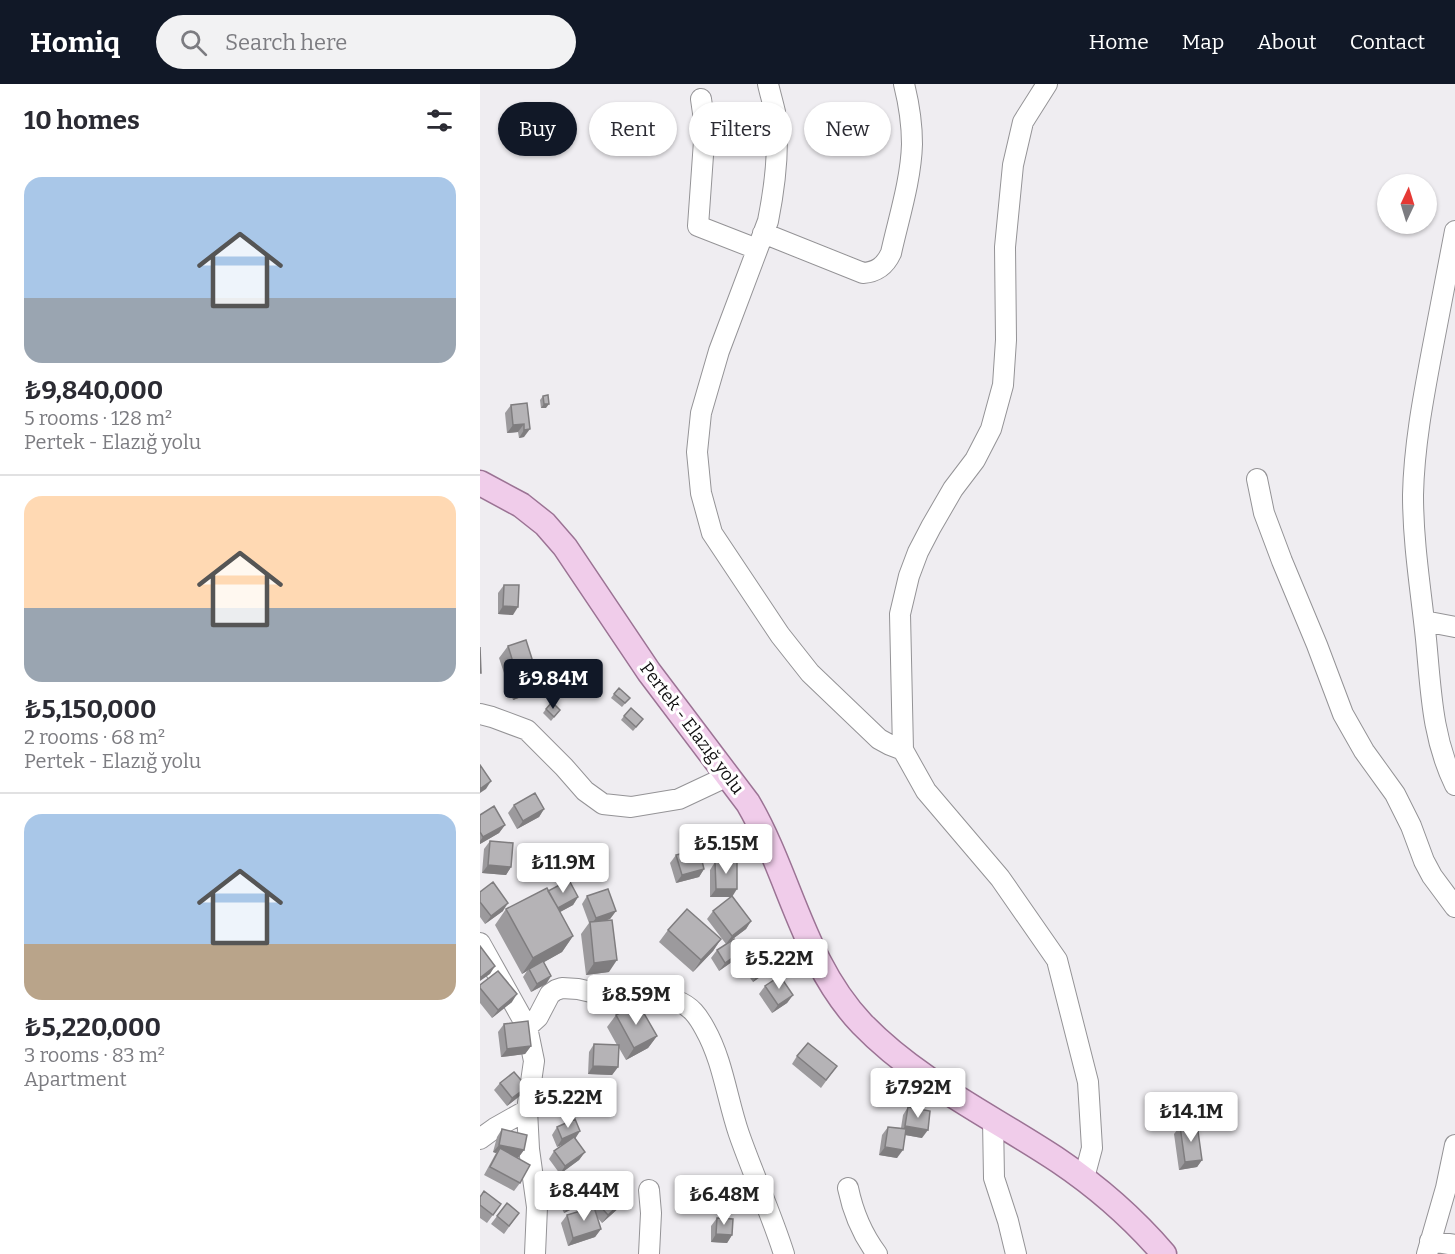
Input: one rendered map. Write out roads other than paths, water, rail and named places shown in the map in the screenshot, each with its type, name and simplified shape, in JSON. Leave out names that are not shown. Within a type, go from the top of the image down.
[{"type":"main road","name":"Pertek - Elazığ yolu","points":[[480,483],[521,505],[545,524],[565,547],[649,672],[748,803],[761,826],[823,970],[861,1023],[914,1070],[1084,1178],[1130,1217],[1164,1254]]},
{"type":"street","points":[[768,84],[775,112],[776,165],[772,202],[768,221],[719,351],[701,413],[698,433],[701,493],[712,533],[780,635],[810,673],[879,739],[903,750]]},
{"type":"street","points":[[701,99],[705,127],[698,226],[760,241],[863,273],[874,271],[885,264],[891,253],[911,164],[912,127],[904,84]]},
{"type":"street","points":[[1047,84],[1023,122],[1013,165],[1005,247],[1006,340],[1003,385],[991,429],[975,460],[953,489],[918,552],[909,576],[900,615],[903,750],[926,791],[999,878],[1057,960],[1088,1082],[1092,1148],[1084,1178]]},
{"type":"street","points":[[1455,231],[1425,389],[1417,441],[1413,493],[1414,537],[1434,722],[1439,744],[1455,785]]},
{"type":"street","points":[[1257,479],[1264,513],[1343,714],[1364,751],[1395,794],[1424,861],[1455,907]]},
{"type":"street","points":[[1424,621],[1455,627]]},
{"type":"street","points":[[480,714],[527,730],[564,766],[585,791],[603,804],[631,807],[679,799],[728,776]]},
{"type":"street","points":[[480,944],[527,1027],[534,1061],[527,1110],[537,1207],[535,1254]]},
{"type":"street","points":[[527,1027],[538,1017],[550,994],[562,988],[677,1001],[686,1004],[705,1028],[718,1058],[739,1134],[784,1254]]},
{"type":"street","points":[[480,1138],[527,1110]]},
{"type":"street","points":[[993,1120],[994,1178],[1016,1254]]},
{"type":"street","points":[[1455,1145],[1446,1188],[1429,1247],[1455,1245]]},
{"type":"street","points":[[848,1188],[859,1224],[877,1254]]},
{"type":"street","points":[[649,1190],[651,1213],[649,1254]]}]
